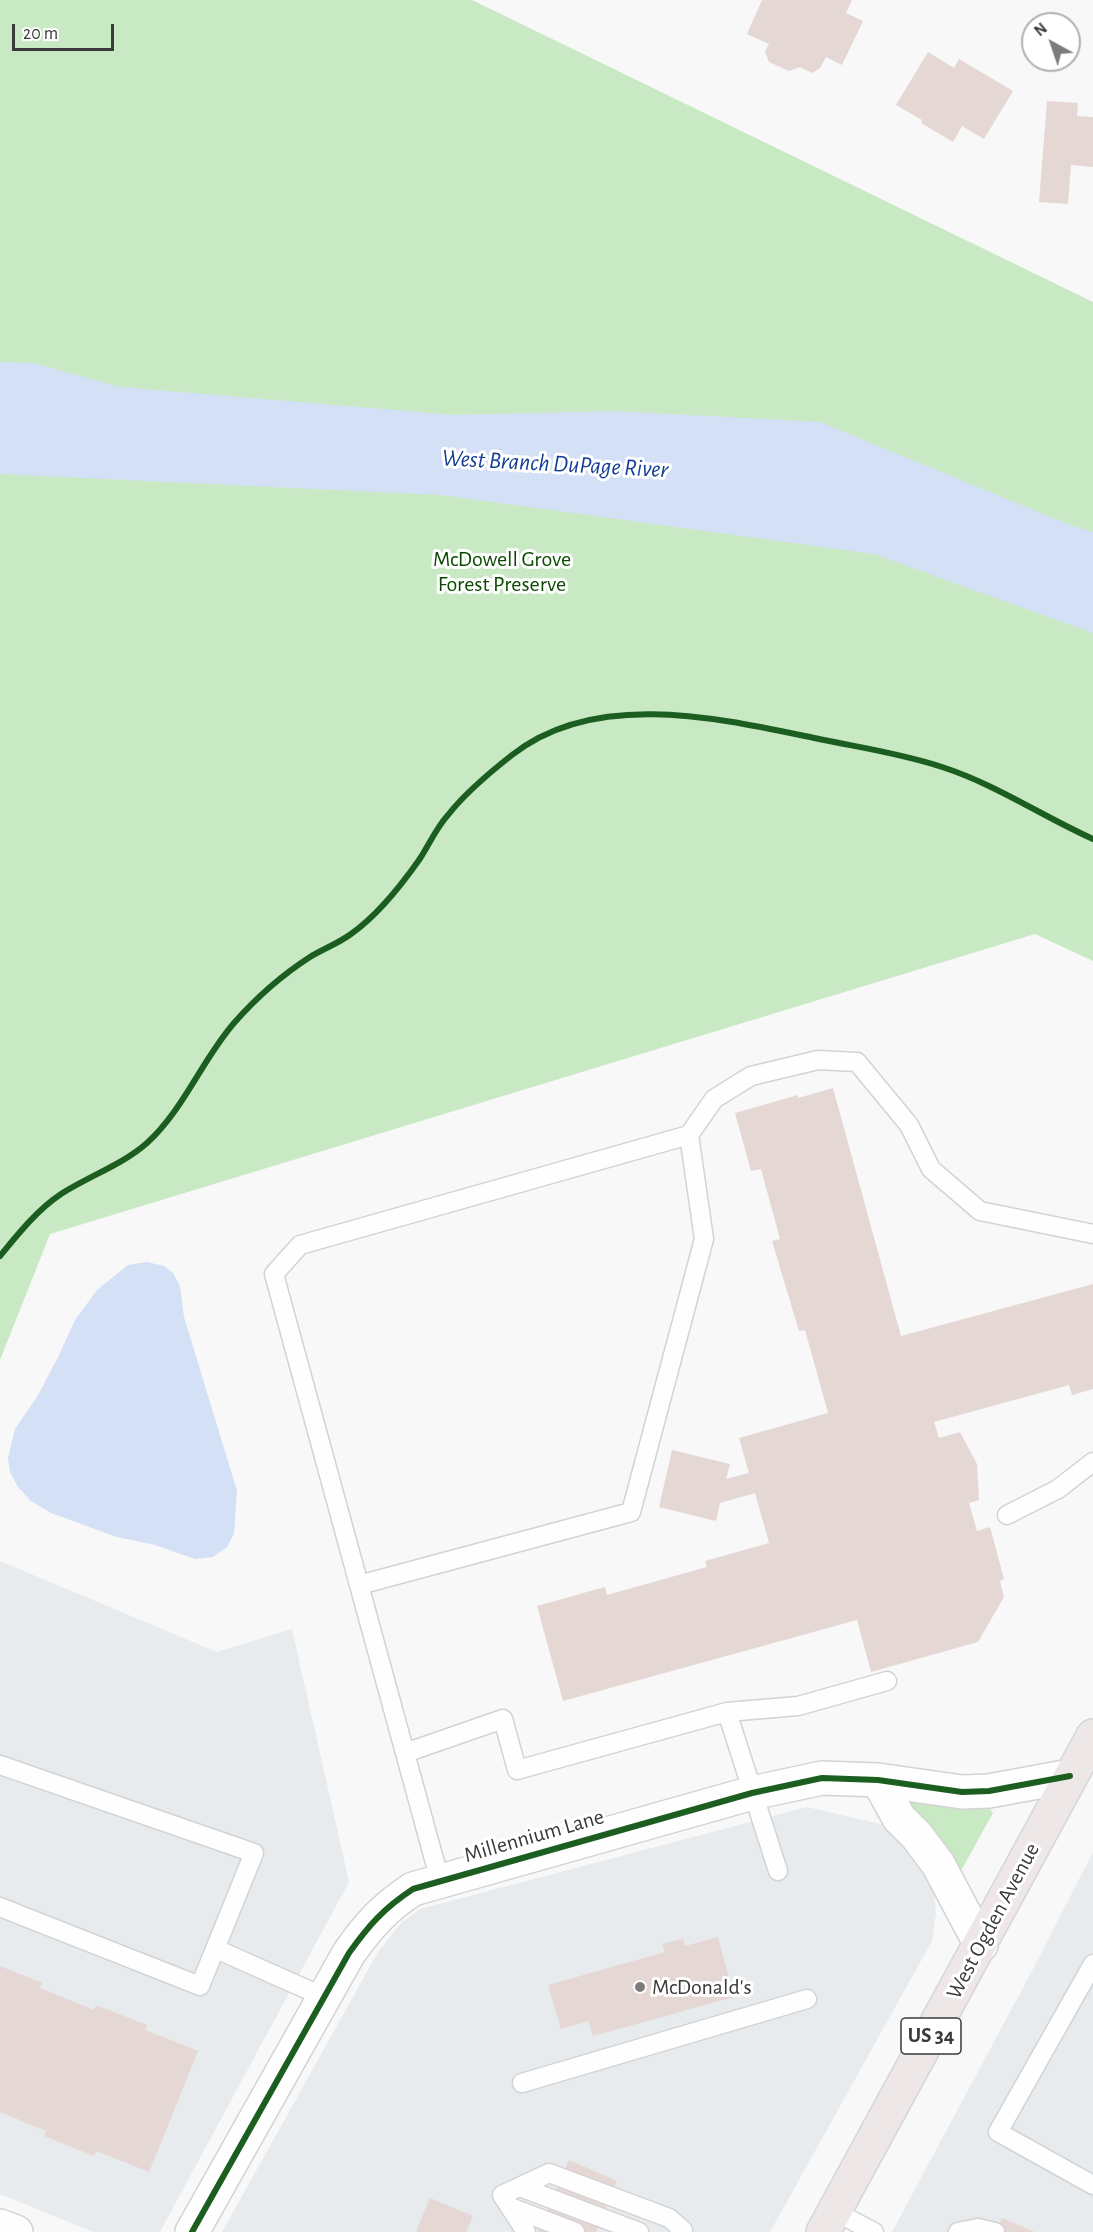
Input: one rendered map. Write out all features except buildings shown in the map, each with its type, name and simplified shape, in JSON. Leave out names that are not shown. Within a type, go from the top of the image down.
[{"type":"main road","name":"West Ogden Avenue","points":[[829,2222],[1092,1739]]},
{"type":"street","name":"Millennium Lane","points":[[192,2232],[349,1953],[370,1924],[390,1903],[413,1889],[752,1793],[822,1778],[878,1780],[962,1792],[989,1791],[1070,1776]]},
{"type":"street","points":[[878,1780],[899,1818],[917,1836],[938,1864],[981,1945]]},
{"type":"street","points":[[0,2226],[16,2232]]},
{"type":"lane","points":[[440,1881],[274,1274],[300,1245],[689,1135],[714,1099],[751,1076],[818,1060],[857,1062],[909,1125],[931,1170],[980,1210],[1093,1234]]},
{"type":"lane","points":[[359,1585],[631,1512],[704,1239],[689,1135]]},
{"type":"lane","points":[[1007,1515],[1058,1489],[1093,1462]]},
{"type":"lane","points":[[405,1753],[503,1719],[517,1770],[727,1712],[798,1706],[887,1681]]},
{"type":"lane","points":[[727,1712],[778,1871]]},
{"type":"lane","points":[[0,1765],[254,1853],[200,1986],[0,1907]]},
{"type":"lane","points":[[216,1949],[324,1997]]},
{"type":"lane","points":[[1093,1964],[998,2132],[1093,2185]]},
{"type":"lane","points":[[522,2083],[807,1999]]},
{"type":"lane","points":[[506,2201],[520,2187],[549,2173],[669,2218],[683,2230]]},
{"type":"lane","points":[[520,2187],[639,2232]]},
{"type":"lane","points":[[506,2201],[526,2232]]},
{"type":"lane","points":[[506,2201],[575,2232]]},
{"type":"lane","points":[[829,2222],[874,2232]]},
{"type":"lane","points":[[958,2232],[978,2228],[995,2232]]},
{"type":"shaded area","points":[[0,1561],[217,1652],[292,1629],[349,1882],[160,2232],[93,2232],[0,2194]]},
{"type":"shaded area","points":[[807,1807],[885,1825],[909,1841],[934,1891],[936,1913],[932,1941],[770,2232],[222,2232],[378,1952],[400,1924],[420,1909]]},
{"type":"shaded area","points":[[1093,1852],[1093,2232],[892,2232],[1033,1969]]},
{"type":"green space","name":"McDowell Grove Forest Preserve","points":[[0,0],[472,0],[1093,302],[1093,961],[1035,934],[50,1234],[0,1360]]},
{"type":"green space","points":[[905,1793],[934,1806],[989,1807],[993,1813],[962,1869],[956,1871],[895,1796]]},
{"type":"water","name":"West Branch DuPage River","points":[[0,362],[33,363],[120,387],[455,415],[615,411],[820,422],[1070,525],[1093,532],[1093,633],[874,554],[441,495],[0,474]]},
{"type":"water","points":[[147,1262],[164,1266],[173,1273],[180,1286],[184,1317],[237,1491],[234,1534],[227,1547],[213,1557],[195,1559],[155,1545],[117,1537],[51,1513],[31,1501],[18,1487],[10,1472],[8,1458],[15,1429],[37,1397],[75,1320],[97,1290],[128,1265]]},
{"type":"cycle path","points":[[0,1256],[28,1223],[52,1200],[127,1158],[147,1143],[172,1115],[223,1037],[251,1005],[279,979],[315,954],[346,937],[370,918],[404,880],[440,825],[462,798],[512,755],[546,734],[583,721],[623,715],[664,714],[746,724],[913,758],[942,767],[1000,791],[1093,839]]},
{"type":"cycle path","points":[[192,2232],[349,1953],[378,1918],[413,1889],[752,1793],[822,1778],[878,1780],[962,1792],[989,1791],[1070,1776]]},
{"type":"place","name":"McDonald's","points":[[640,1987]]}]
